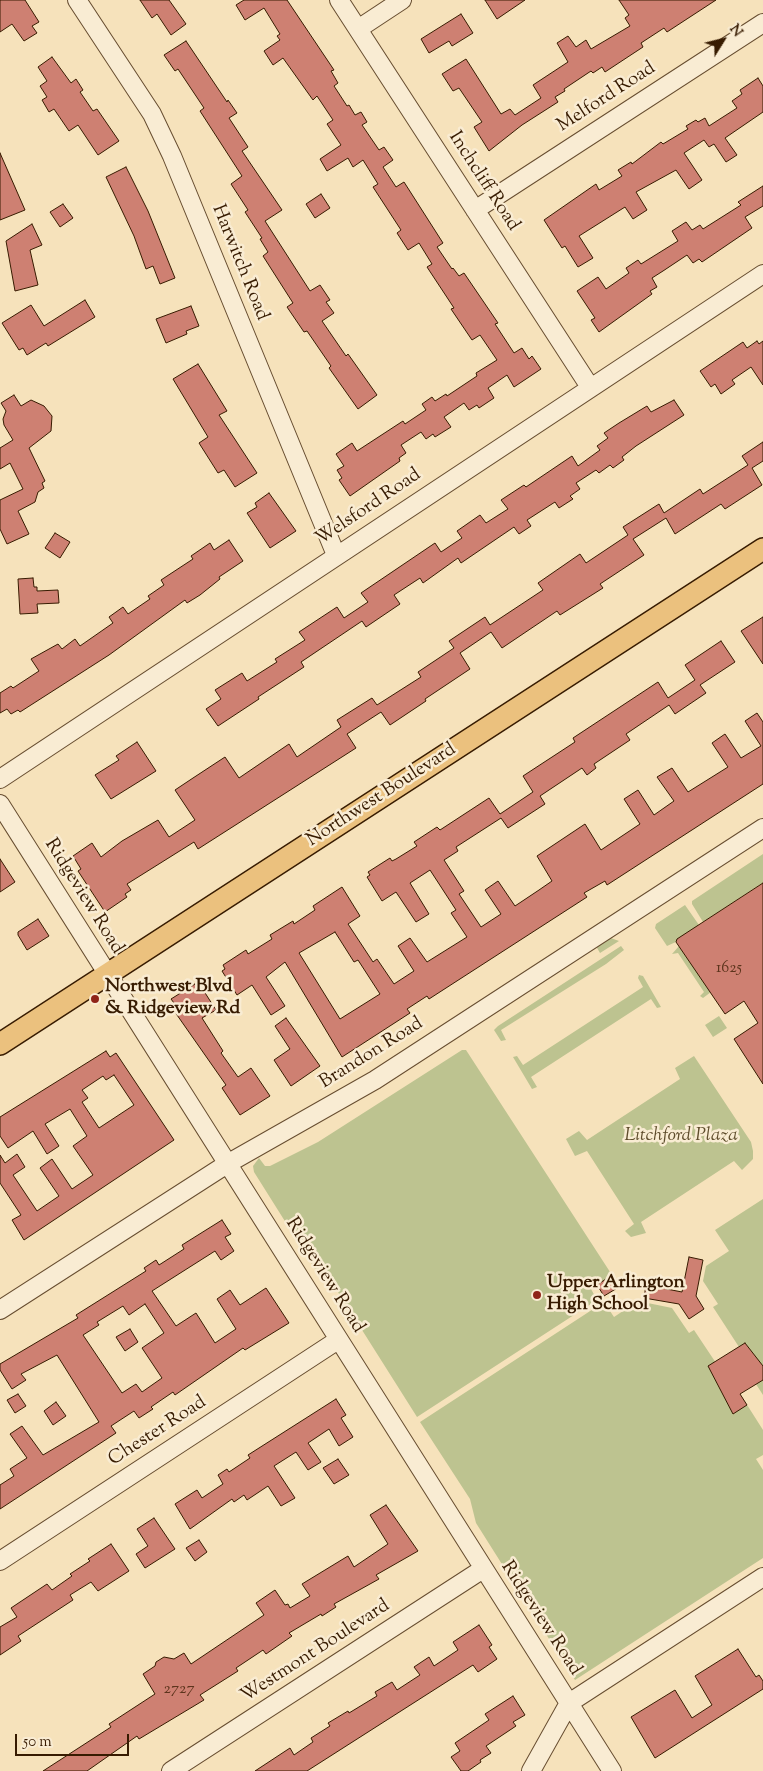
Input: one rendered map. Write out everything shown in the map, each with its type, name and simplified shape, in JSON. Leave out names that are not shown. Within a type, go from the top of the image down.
[{"type":"main road","name":"Northwest Boulevard","points":[[0,1044],[763,549]]},
{"type":"street","name":"Harwitch Road","points":[[78,0],[152,114],[172,156],[336,555]]},
{"type":"street","name":"Inchcliff Road","points":[[339,0],[590,387]]},
{"type":"street","points":[[358,29],[402,0]]},
{"type":"street","name":"Melford Road","points":[[475,210],[763,23]]},
{"type":"street","name":"Welsford Road","points":[[0,779],[763,274]]},
{"type":"street","name":"Ridgeview Road","points":[[0,804],[612,1771]]},
{"type":"street","name":"Brandon Road","points":[[0,1310],[227,1164],[375,1080],[763,828]]},
{"type":"street","name":"Chester Road","points":[[0,1561],[338,1340]]},
{"type":"street","name":"Westmont Boulevard","points":[[171,1771],[483,1569]]},
{"type":"street","points":[[531,1771],[570,1703],[763,1577]]},
{"type":"green space","points":[[763,854],[763,887],[761,884],[703,922],[692,901]]},
{"type":"green space","points":[[685,905],[699,925],[678,941],[667,946],[655,928],[656,924]]},
{"type":"green space","points":[[608,937],[619,941],[600,953],[596,946]]},
{"type":"green space","points":[[621,946],[624,950],[606,964],[501,1030],[506,1040],[501,1041],[494,1030],[498,1026]]},
{"type":"green space","points":[[679,946],[711,992],[703,998],[700,996],[704,992],[678,953],[672,954]]},
{"type":"green space","points":[[639,975],[643,976],[661,1007],[657,1008],[651,999],[531,1077],[537,1087],[532,1089],[513,1057],[517,1056],[523,1065],[643,987],[638,978]]},
{"type":"green space","points":[[719,1016],[727,1028],[713,1037],[705,1025]]},
{"type":"green space","points":[[462,1050],[466,1050],[612,1275],[591,1289],[597,1300],[417,1417],[338,1292],[320,1277],[254,1172],[253,1166],[259,1158],[265,1166],[270,1166],[318,1142]]},
{"type":"green space","name":"Litchford Plaza","points":[[694,1056],[751,1142],[753,1159],[742,1170],[734,1161],[641,1222],[646,1233],[631,1237],[625,1231],[634,1224],[587,1151],[575,1156],[566,1139],[579,1131],[587,1140],[680,1079],[675,1068]]},
{"type":"green space","points":[[763,1199],[763,1395],[734,1350],[739,1347],[713,1307],[718,1304],[703,1281],[706,1266],[729,1251],[715,1230]]},
{"type":"green space","points":[[638,1301],[672,1308],[689,1333],[694,1330],[720,1369],[723,1367],[763,1430],[763,1455],[756,1459],[763,1470],[763,1558],[575,1680],[476,1523],[470,1499],[420,1422],[604,1302],[614,1317]]},
{"type":"building","points":[[0,0],[25,0],[39,22],[32,26],[37,33],[24,41],[12,24],[0,32]]},
{"type":"building","points":[[140,0],[169,0],[186,24],[171,35],[157,14],[152,18]]},
{"type":"building","points":[[244,0],[287,0],[334,70],[331,71],[338,83],[334,86],[347,106],[349,105],[355,115],[361,112],[367,122],[362,125],[379,150],[384,147],[393,160],[383,167],[396,187],[404,182],[443,243],[437,247],[452,269],[459,276],[464,273],[498,323],[495,324],[514,353],[522,348],[529,359],[532,356],[541,369],[514,387],[507,375],[488,388],[494,398],[479,408],[477,405],[469,410],[464,403],[444,417],[451,427],[435,437],[433,434],[426,439],[421,432],[401,445],[406,453],[399,458],[400,461],[350,496],[339,480],[342,478],[337,470],[344,466],[336,454],[352,443],[357,451],[403,421],[405,424],[426,410],[422,404],[432,397],[435,401],[446,394],[447,396],[477,376],[476,373],[497,360],[480,335],[472,340],[451,309],[454,308],[427,267],[432,264],[419,243],[408,250],[397,233],[401,230],[373,187],[378,184],[363,160],[353,167],[348,158],[327,171],[320,159],[341,145],[327,124],[333,120],[317,96],[313,100],[283,58],[273,65],[264,51],[280,40],[277,36],[280,34],[264,8],[245,20],[236,5]]},
{"type":"building","points":[[485,0],[525,0],[497,19]]},
{"type":"building","points":[[619,0],[716,0],[667,32],[664,28],[641,43],[643,47],[605,72],[602,67],[593,73],[591,71],[555,97],[558,102],[522,125],[489,151],[474,127],[482,122],[459,88],[453,91],[442,74],[466,59],[501,114],[510,109],[515,115],[541,98],[533,85],[568,62],[557,43],[568,36],[576,47],[586,40],[591,49],[630,26],[625,18],[629,15]]},
{"type":"building","points":[[461,14],[473,33],[452,46],[449,41],[429,53],[421,39]]},
{"type":"building","points":[[186,41],[227,102],[228,100],[237,113],[229,118],[248,147],[242,151],[282,210],[265,221],[310,291],[320,285],[330,300],[326,302],[334,313],[322,321],[346,356],[348,354],[377,395],[358,409],[329,368],[331,366],[307,331],[304,332],[287,307],[293,303],[263,256],[268,252],[260,239],[262,238],[245,212],[248,210],[231,184],[242,176],[200,111],[204,108],[178,69],[175,71],[164,55]]},
{"type":"building","points":[[52,57],[71,83],[76,79],[83,90],[80,92],[93,111],[97,109],[119,141],[98,155],[78,125],[69,131],[54,109],[49,112],[42,100],[47,97],[40,86],[47,81],[38,67]]},
{"type":"building","points":[[758,78],[763,86],[763,112],[725,138],[737,155],[726,162],[714,144],[709,147],[704,140],[684,153],[702,180],[689,189],[676,170],[636,192],[647,210],[633,219],[625,207],[579,236],[593,258],[578,267],[565,246],[562,248],[544,220],[596,184],[599,190],[622,176],[618,170],[631,162],[632,164],[661,142],[663,144],[688,129],[686,126],[696,120],[698,122],[705,118],[709,126],[737,108],[732,101],[742,94],[740,90]]},
{"type":"building","points":[[0,153],[25,210],[0,220]]},
{"type":"building","points":[[126,167],[148,211],[175,278],[160,284],[153,266],[146,269],[134,236],[106,177]]},
{"type":"building","points":[[763,186],[763,206],[745,217],[752,228],[702,262],[699,259],[693,263],[687,255],[652,278],[657,287],[650,291],[652,294],[599,332],[591,320],[595,318],[577,291],[598,277],[606,289],[629,273],[626,268],[638,260],[641,264],[678,241],[672,231],[686,222],[692,230],[700,225],[703,229],[741,205],[738,202]]},
{"type":"building","points":[[321,194],[330,208],[315,218],[306,204]]},
{"type":"building","points":[[63,204],[73,218],[60,227],[50,212]]},
{"type":"building","points":[[32,224],[42,245],[30,250],[38,285],[15,291],[6,241]]},
{"type":"building","points":[[85,300],[95,317],[48,346],[46,343],[27,355],[23,348],[19,350],[2,323],[31,305],[44,326]]},
{"type":"building","points":[[191,306],[199,326],[186,331],[187,334],[166,343],[156,319]]},
{"type":"building","points":[[757,341],[759,344],[763,341],[763,385],[751,367],[732,380],[735,384],[721,394],[715,384],[711,387],[700,371],[743,342],[747,348]]},
{"type":"building","points":[[198,364],[227,411],[219,415],[257,473],[235,487],[224,470],[218,473],[199,443],[208,437],[173,379]]},
{"type":"building","points":[[14,395],[21,406],[31,400],[44,406],[52,416],[51,431],[29,448],[45,481],[42,483],[44,488],[38,492],[35,502],[18,511],[29,534],[7,544],[0,529],[0,500],[23,489],[10,463],[0,469],[0,448],[13,440],[4,425],[3,419],[6,411],[1,403]]},
{"type":"building","points":[[674,400],[684,415],[636,446],[622,457],[624,460],[613,468],[610,465],[599,473],[596,470],[576,483],[580,489],[570,496],[573,499],[559,508],[555,502],[527,520],[531,526],[519,534],[514,527],[461,563],[458,558],[423,583],[420,578],[394,595],[400,604],[366,627],[362,621],[301,662],[304,667],[218,726],[206,709],[221,699],[215,690],[242,673],[247,681],[277,662],[275,659],[305,640],[299,632],[337,607],[344,618],[368,602],[361,593],[435,543],[441,552],[462,538],[457,531],[480,515],[486,523],[508,509],[501,500],[524,485],[526,487],[572,456],[578,466],[600,450],[597,446],[608,438],[604,433],[619,423],[647,406],[651,412]]},
{"type":"building","points":[[763,442],[763,461],[752,468],[762,485],[725,509],[721,504],[675,534],[666,518],[633,539],[644,555],[600,584],[603,588],[560,615],[557,611],[502,648],[491,632],[460,653],[470,669],[425,699],[426,701],[390,725],[381,712],[347,734],[356,748],[198,849],[194,842],[127,884],[131,890],[125,894],[127,897],[105,912],[78,871],[81,869],[73,856],[92,843],[101,857],[122,841],[158,820],[169,837],[195,820],[175,790],[193,778],[225,757],[239,778],[289,744],[297,757],[341,727],[337,720],[372,698],[377,705],[421,677],[418,672],[454,648],[449,641],[485,617],[490,625],[543,590],[538,583],[580,554],[586,563],[628,535],[623,527],[659,504],[664,513],[700,489],[703,494],[748,465],[742,456]]},
{"type":"building","points":[[269,493],[296,531],[270,548],[247,513],[257,507],[255,503]]},
{"type":"building","points":[[55,533],[70,542],[60,558],[45,548]]},
{"type":"building","points":[[229,540],[243,561],[219,577],[220,579],[200,595],[187,603],[185,600],[109,655],[20,712],[18,710],[11,714],[7,709],[0,713],[0,693],[11,686],[13,688],[39,671],[31,659],[58,644],[62,649],[75,639],[80,646],[113,623],[109,617],[123,607],[128,614],[150,599],[148,596],[164,585],[161,580],[193,559],[191,556],[210,543],[214,550]]},
{"type":"building","points":[[33,578],[34,587],[37,587],[37,591],[58,590],[59,603],[37,604],[38,613],[20,614],[18,579]]},
{"type":"building","points":[[763,617],[763,664],[741,631]]},
{"type":"building","points":[[721,641],[735,662],[700,685],[706,693],[675,714],[669,705],[626,734],[630,740],[594,764],[596,768],[587,775],[582,768],[540,796],[545,804],[508,828],[501,818],[456,847],[458,851],[444,860],[464,891],[459,894],[481,927],[501,914],[485,890],[498,881],[515,906],[552,881],[537,856],[585,824],[601,850],[640,824],[624,799],[638,790],[654,815],[674,801],[657,777],[672,768],[688,792],[728,767],[712,743],[725,734],[741,758],[761,746],[745,721],[757,713],[763,722],[763,784],[607,885],[605,881],[584,893],[587,897],[429,999],[427,996],[407,1009],[410,1013],[342,1057],[285,962],[266,977],[285,1006],[271,1015],[252,985],[237,995],[222,971],[225,969],[223,965],[246,950],[248,954],[272,939],[270,935],[293,921],[294,924],[315,910],[313,906],[342,887],[360,916],[348,924],[373,962],[377,959],[394,984],[414,971],[398,946],[410,938],[427,962],[467,937],[451,913],[456,910],[430,870],[410,883],[429,914],[416,922],[396,892],[382,901],[367,877],[370,875],[368,872],[390,858],[392,861],[396,859],[417,846],[414,842],[437,827],[440,830],[489,798],[500,814],[533,792],[523,776],[575,742],[573,738],[658,682],[668,698],[695,680],[685,665]],"holes":[[[335,932],[354,962],[358,960],[380,994],[340,1019],[299,953]]]},
{"type":"building","points":[[137,742],[156,771],[111,799],[95,775],[119,760],[116,756]]},
{"type":"building","points":[[0,859],[15,882],[0,892]]},
{"type":"building","points":[[763,883],[763,1084],[734,1039],[758,1023],[744,1001],[725,1014],[676,942],[677,939]]},
{"type":"building","points":[[38,919],[49,936],[27,950],[18,932]]},
{"type":"building","points":[[195,984],[197,987],[200,985],[216,1010],[202,1018],[223,1051],[221,1053],[238,1077],[251,1068],[270,1096],[240,1115],[222,1088],[226,1085],[170,1005],[174,1003],[171,999]]},
{"type":"building","points":[[286,1018],[320,1066],[291,1086],[274,1060],[290,1049],[275,1026]]},
{"type":"building","points":[[106,1051],[110,1057],[116,1053],[174,1140],[24,1240],[12,1220],[21,1215],[0,1183],[0,1155],[5,1163],[17,1154],[25,1167],[13,1175],[37,1211],[59,1196],[40,1168],[52,1159],[72,1189],[93,1175],[73,1146],[87,1136],[70,1109],[45,1124],[59,1146],[47,1154],[33,1131],[8,1148],[0,1136],[0,1117]],"holes":[[[114,1075],[134,1105],[99,1128],[82,1102],[88,1098],[82,1090],[103,1076],[106,1080]]]},
{"type":"building","points":[[222,1220],[231,1234],[225,1237],[234,1251],[221,1260],[215,1251],[152,1291],[176,1326],[196,1313],[215,1343],[236,1329],[217,1299],[230,1290],[240,1305],[266,1288],[289,1323],[245,1350],[243,1348],[175,1395],[173,1392],[139,1418],[134,1411],[111,1426],[116,1433],[0,1509],[0,1485],[14,1476],[10,1469],[27,1458],[10,1434],[22,1426],[43,1455],[99,1422],[57,1355],[21,1374],[26,1380],[12,1389],[0,1370],[0,1364],[78,1318],[76,1315],[146,1271],[144,1268],[156,1260],[159,1265],[184,1249],[182,1245]],"holes":[[[145,1304],[164,1333],[142,1348],[162,1378],[142,1392],[136,1384],[122,1393],[83,1335],[99,1325],[97,1322],[123,1306],[129,1315]]]},
{"type":"building","points":[[689,1257],[703,1260],[696,1296],[704,1309],[689,1319],[679,1304],[644,1298],[646,1285],[682,1292]]},
{"type":"building","points":[[612,1275],[619,1287],[604,1296],[597,1285]]},
{"type":"building","points":[[130,1329],[138,1342],[125,1351],[116,1337]]},
{"type":"building","points":[[745,1343],[763,1366],[763,1380],[740,1394],[747,1405],[733,1414],[708,1366]]},
{"type":"building","points":[[18,1394],[26,1406],[15,1413],[7,1400]]},
{"type":"building","points":[[336,1399],[346,1415],[341,1418],[353,1437],[339,1446],[329,1429],[308,1443],[321,1462],[308,1470],[296,1452],[274,1466],[295,1498],[281,1506],[268,1486],[247,1500],[244,1495],[234,1502],[232,1499],[190,1529],[175,1504],[197,1490],[202,1498],[223,1484],[218,1475],[227,1469],[229,1472],[250,1458],[248,1455]]},
{"type":"building","points":[[56,1402],[66,1416],[53,1425],[44,1411]]},
{"type":"building","points":[[338,1459],[349,1475],[334,1484],[323,1468]]},
{"type":"building","points":[[386,1505],[418,1551],[376,1575],[379,1579],[334,1604],[336,1607],[322,1616],[321,1614],[289,1633],[292,1636],[266,1654],[263,1650],[236,1668],[238,1671],[200,1695],[204,1700],[139,1739],[137,1736],[87,1771],[43,1771],[111,1727],[109,1724],[155,1694],[143,1674],[155,1666],[156,1662],[164,1657],[174,1659],[184,1653],[191,1664],[264,1615],[256,1603],[275,1590],[285,1605],[288,1604],[290,1608],[310,1596],[302,1584],[348,1556],[354,1567],[388,1544],[370,1515]]},
{"type":"building","points":[[154,1518],[175,1549],[145,1568],[136,1554],[148,1546],[137,1529]]},
{"type":"building","points":[[199,1540],[207,1552],[195,1561],[186,1548]]},
{"type":"building","points":[[111,1544],[129,1571],[98,1591],[91,1582],[70,1595],[73,1600],[18,1636],[21,1641],[0,1655],[0,1627],[17,1617],[11,1608],[47,1584],[52,1590],[72,1576],[70,1574],[90,1561],[88,1559]]},
{"type":"building","points":[[479,1625],[492,1645],[489,1647],[497,1659],[478,1672],[473,1665],[307,1771],[255,1771],[290,1748],[294,1755],[313,1742],[311,1738],[330,1726],[328,1723],[377,1696],[375,1692],[392,1682],[397,1690],[420,1675],[414,1667],[429,1657],[434,1666],[458,1650],[453,1642]]},
{"type":"building","points":[[738,1649],[756,1677],[759,1675],[763,1681],[763,1689],[655,1758],[631,1717],[675,1690],[692,1718],[712,1705],[695,1676]]},
{"type":"building","points":[[513,1696],[525,1715],[513,1722],[516,1726],[486,1746],[491,1753],[480,1760],[481,1762],[468,1771],[461,1771],[451,1757],[460,1751],[455,1743],[489,1720],[485,1714]]},
{"type":"place","name":"Northwest Blvd & Ridgeview Rd","points":[[95,999]]},
{"type":"place","name":"Upper Arlington High School","points":[[537,1295]]}]
